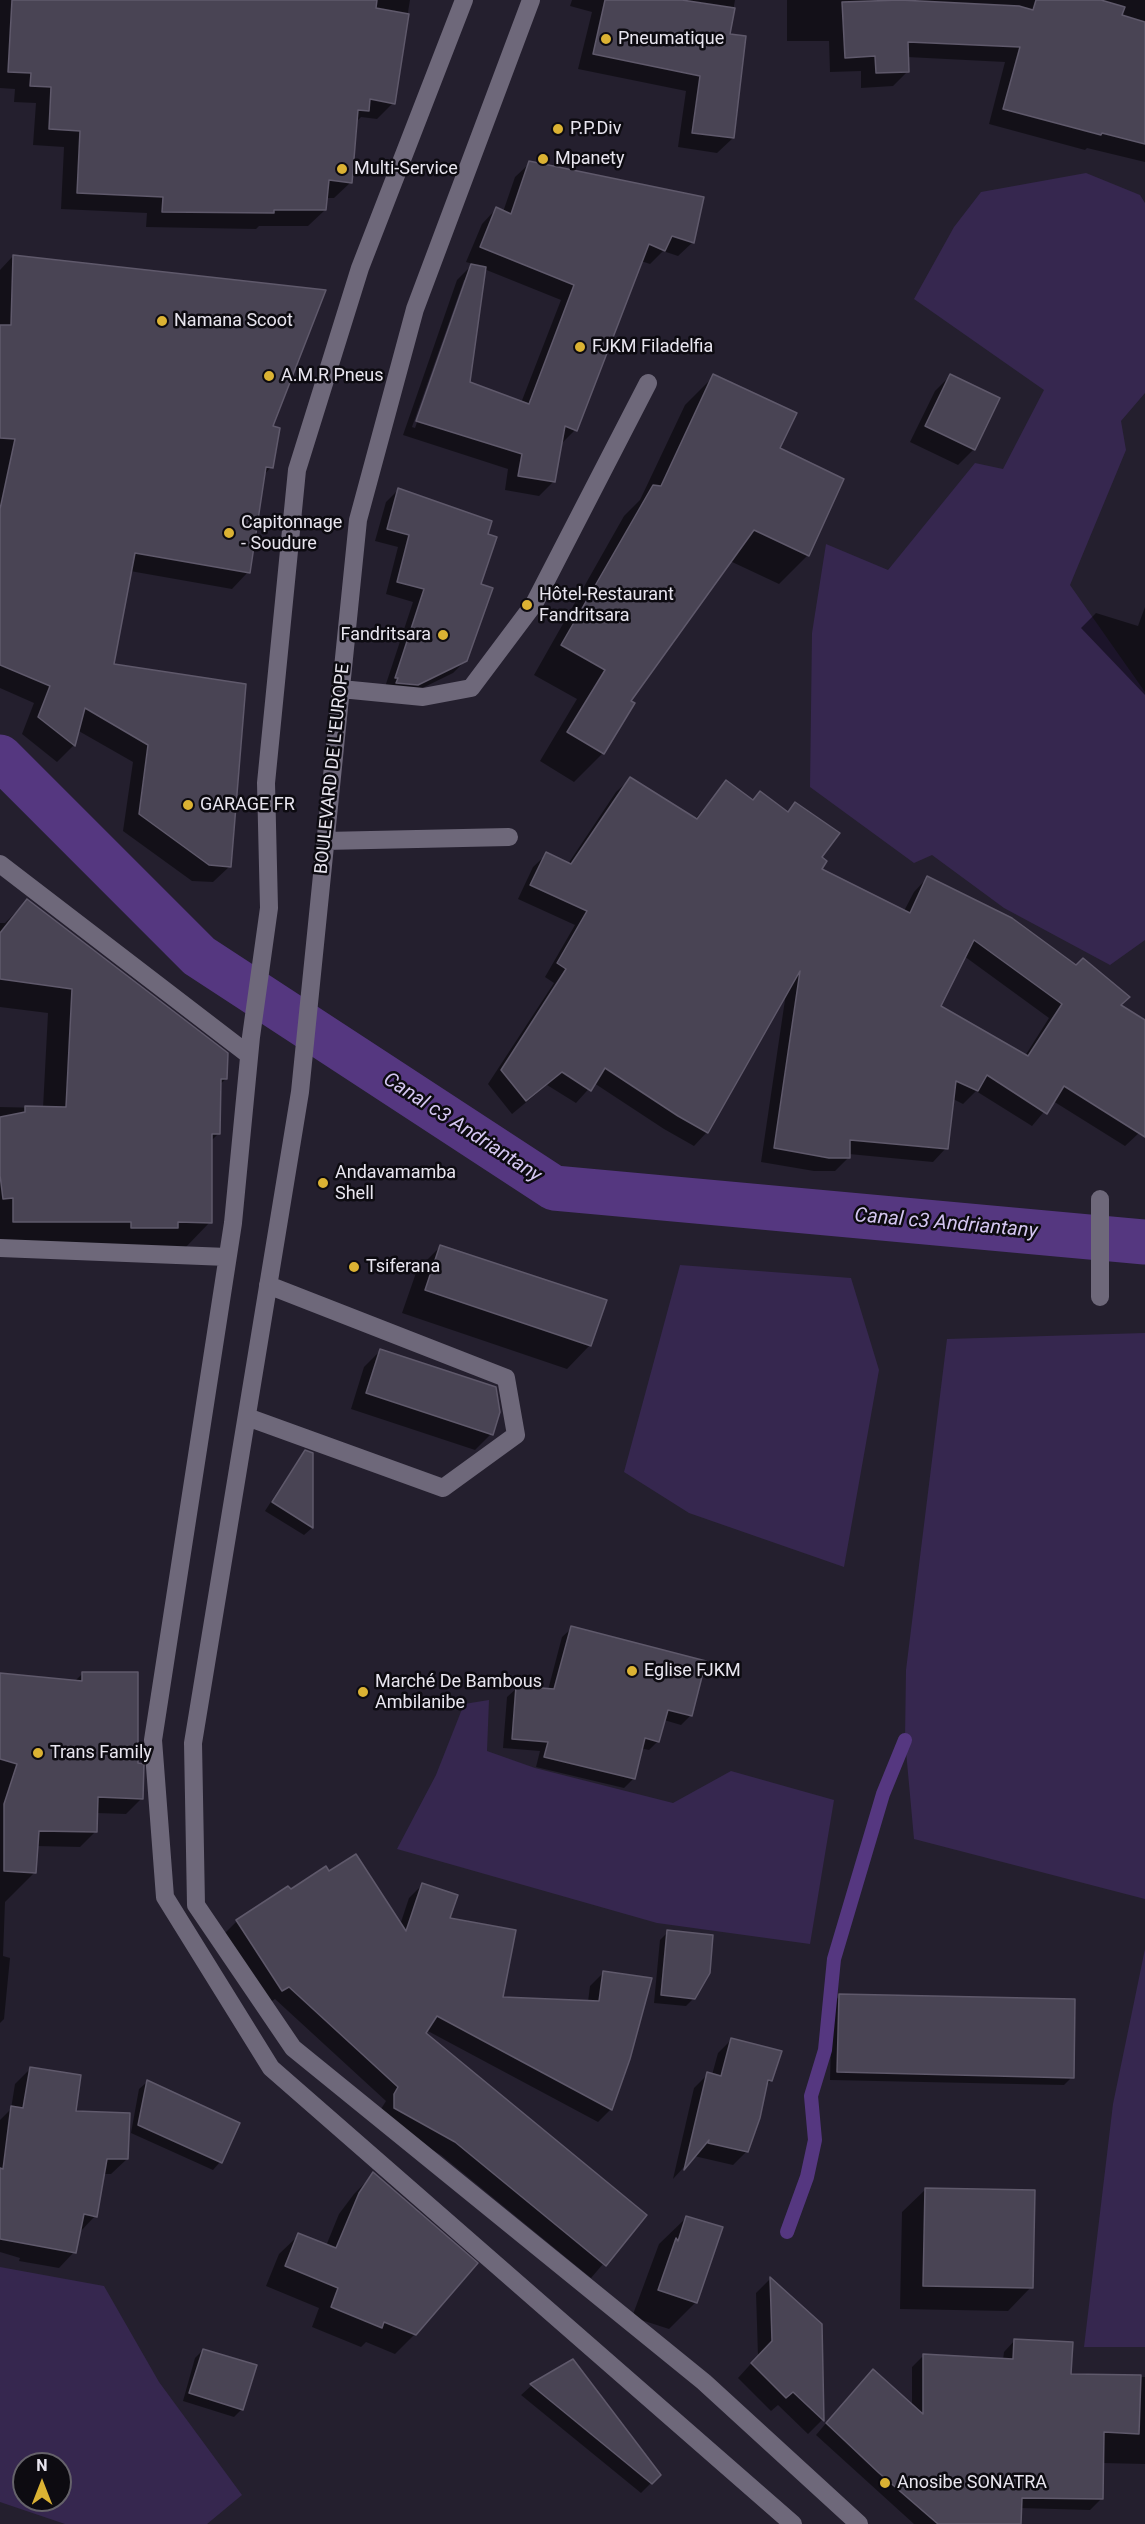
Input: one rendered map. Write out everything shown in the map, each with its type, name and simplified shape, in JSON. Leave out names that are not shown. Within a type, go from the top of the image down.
[{"type":"street","points":[[465,0],[360,268],[297,470],[266,783],[269,908],[251,1037],[227,1257],[153,1740],[165,1897],[272,2068],[793,2524]]},
{"type":"street","name":"BOULEVARD DE L'EUROPE","points":[[531,0],[415,309],[358,520],[300,1092],[193,1743],[196,1905],[293,2048],[704,2382],[860,2524]]},
{"type":"street","points":[[341,688],[423,697],[471,688],[534,604],[648,383]]},
{"type":"street","points":[[325,841],[509,837]]},
{"type":"street","points":[[0,864],[249,1055]]},
{"type":"street","points":[[1100,1199],[1100,1297]]},
{"type":"street","points":[[0,1248],[227,1257]]},
{"type":"street","points":[[247,1417],[443,1488],[516,1435],[506,1378],[268,1286]]},
{"type":"shaded area","points":[[1086,173],[1140,195],[1145,203],[1145,393],[1121,421],[1126,450],[1070,585],[1145,692],[1145,940],[1110,965],[1004,908],[932,855],[914,863],[810,787],[812,633],[826,544],[888,570],[975,463],[1003,469],[1044,390],[914,299],[954,227],[981,192]]},
{"type":"shaded area","points":[[680,1265],[851,1278],[879,1370],[844,1567],[689,1513],[624,1472]]},
{"type":"shaded area","points":[[1145,1333],[1145,1899],[914,1839],[905,1740],[906,1670],[947,1339]]},
{"type":"shaded area","points":[[489,1700],[487,1751],[535,1768],[673,1803],[731,1771],[834,1800],[810,1944],[657,1923],[397,1849],[436,1775],[464,1704]]},
{"type":"shaded area","points":[[1145,1949],[1145,2347],[1084,2347],[1113,2104]]},
{"type":"shaded area","points":[[0,2267],[104,2286],[159,2382],[242,2495],[207,2524],[65,2524],[30,2512],[72,2512],[72,2452],[12,2452],[12,2506],[0,2502]]},
{"type":"building","points":[[12,0],[377,0],[376,8],[409,14],[395,104],[370,99],[369,111],[358,110],[352,183],[329,180],[326,210],[274,210],[274,213],[162,212],[163,197],[77,193],[80,131],[49,129],[51,87],[30,86],[31,73],[8,72]]},
{"type":"building","points":[[605,0],[682,0],[735,8],[730,34],[746,36],[734,138],[692,133],[700,76],[593,54]]},
{"type":"building","points":[[900,0],[1019,6],[1033,10],[1036,0],[1101,0],[1125,7],[1122,15],[1145,22],[1145,144],[1003,109],[1020,47],[908,42],[909,72],[876,73],[875,56],[845,58],[842,2]]},
{"type":"building","points":[[529,161],[704,197],[694,243],[672,236],[665,251],[649,244],[577,431],[565,426],[555,482],[518,476],[522,454],[416,421],[471,264],[486,267],[470,382],[529,404],[574,285],[480,247],[496,207],[511,214]]},
{"type":"building","points":[[13,255],[326,290],[273,426],[280,428],[273,468],[266,467],[250,573],[135,553],[114,664],[246,684],[231,867],[209,865],[139,814],[148,745],[85,708],[75,746],[38,717],[50,686],[0,665],[0,509],[15,439],[0,438],[0,325],[11,325]]},
{"type":"building","points":[[713,374],[797,413],[780,448],[844,479],[809,556],[754,530],[631,701],[635,703],[604,754],[567,732],[605,670],[561,645],[653,485],[661,486]]},
{"type":"building","points":[[950,374],[1000,398],[975,450],[925,426]]},
{"type":"building","points":[[398,488],[492,521],[488,534],[497,537],[481,584],[493,588],[467,661],[418,685],[396,683],[398,678],[395,678],[424,589],[397,582],[409,535],[387,529]]},
{"type":"building","points":[[630,777],[697,819],[726,780],[753,800],[760,791],[788,812],[795,802],[840,833],[822,857],[827,861],[822,869],[910,913],[927,876],[1012,918],[1076,965],[1083,958],[1130,997],[1121,1005],[1145,1020],[1145,1137],[1064,1086],[1047,1114],[987,1075],[978,1091],[956,1081],[948,1149],[850,1140],[850,1158],[829,1158],[774,1148],[800,971],[708,1133],[605,1068],[591,1091],[562,1072],[526,1101],[501,1070],[566,969],[557,963],[587,911],[530,885],[546,852],[571,864]],"holes":[[[974,940],[1062,1004],[1028,1056],[941,1006]]]},
{"type":"building","points":[[27,899],[228,1053],[227,1079],[221,1079],[220,1134],[212,1134],[212,1223],[178,1222],[178,1228],[131,1228],[131,1222],[13,1222],[13,1198],[3,1199],[0,1175],[0,1117],[25,1112],[25,1106],[66,1107],[72,989],[0,979],[0,933]]},
{"type":"building","points":[[440,1245],[607,1300],[591,1346],[425,1290]]},
{"type":"building","points":[[380,1349],[496,1387],[500,1412],[493,1435],[366,1393]]},
{"type":"building","points":[[305,1450],[313,1453],[313,1528],[272,1502]]},
{"type":"building","points":[[571,1626],[706,1661],[692,1716],[668,1710],[659,1742],[645,1738],[635,1779],[544,1757],[548,1742],[512,1739],[516,1686],[554,1689]]},
{"type":"building","points":[[82,1672],[138,1672],[138,1763],[144,1764],[143,1799],[98,1797],[97,1832],[39,1831],[36,1873],[4,1871],[4,1804],[17,1764],[0,1759],[0,1673],[82,1681]]},
{"type":"building","points":[[356,1854],[406,1931],[422,1883],[458,1895],[450,1918],[516,1930],[503,1997],[599,2001],[603,1971],[652,1978],[630,2059],[612,2110],[437,2016],[426,2033],[647,2215],[606,2266],[455,2142],[394,2108],[394,2094],[398,2087],[289,1987],[282,1991],[236,1920],[288,1886],[291,1889],[326,1866],[329,1871]]},
{"type":"building","points":[[667,1930],[713,1935],[710,1973],[695,1999],[661,1995]]},
{"type":"building","points":[[839,1994],[1075,1999],[1074,2078],[837,2072]]},
{"type":"building","points":[[731,2038],[782,2051],[772,2081],[768,2080],[760,2118],[748,2152],[708,2143],[709,2140],[684,2170],[707,2072],[721,2076]]},
{"type":"building","points":[[30,2067],[81,2075],[76,2111],[130,2113],[128,2159],[107,2159],[97,2217],[84,2214],[76,2253],[0,2239],[0,2168],[3,2169],[11,2106],[23,2108]]},
{"type":"building","points":[[147,2080],[240,2123],[222,2163],[138,2125]]},
{"type":"building","points":[[373,2172],[478,2263],[416,2335],[384,2322],[382,2328],[331,2307],[338,2288],[285,2266],[298,2233],[336,2248],[359,2193]]},
{"type":"building","points":[[925,2188],[1035,2190],[1033,2288],[923,2286]]},
{"type":"building","points":[[686,2216],[723,2227],[697,2303],[658,2290]]},
{"type":"building","points":[[770,2277],[822,2324],[824,2421],[793,2392],[786,2398],[751,2363],[772,2341]]},
{"type":"building","points":[[1014,2339],[1073,2342],[1071,2374],[1141,2375],[1139,2434],[1104,2432],[1103,2499],[1022,2498],[1021,2524],[938,2524],[826,2423],[873,2369],[923,2414],[923,2354],[1013,2359]]},
{"type":"building","points":[[203,2349],[257,2365],[243,2410],[189,2393]]},
{"type":"building","points":[[573,2359],[661,2475],[652,2484],[530,2384]]},
{"type":"waterway","name":"Canal c3 Andriantany","points":[[0,757],[199,956],[554,1188],[1145,1242]]},
{"type":"waterway","points":[[787,2232],[807,2177],[815,2140],[811,2096],[825,2050],[834,1959],[883,1794],[905,1740]]},
{"type":"place","name":"Pneumatique","points":[[606,39]]},
{"type":"place","name":"P.P.Div","points":[[558,129]]},
{"type":"place","name":"Mpanety","points":[[543,159]]},
{"type":"place","name":"Multi-Service","points":[[342,169]]},
{"type":"place","name":"Namana Scoot","points":[[162,321]]},
{"type":"place","name":"FJKM Filadelfia","points":[[580,347]]},
{"type":"place","name":"A.M.R Pneus","points":[[269,376]]},
{"type":"place","name":"Capitonnage - Soudure","points":[[229,533]]},
{"type":"place","name":"Hôtel-Restaurant Fandritsara","points":[[527,605]]},
{"type":"place","name":"Fandritsara","points":[[443,635]]},
{"type":"place","name":"GARAGE FR","points":[[188,805]]},
{"type":"place","name":"Andavamamba Shell","points":[[323,1183]]},
{"type":"place","name":"Tsiferana","points":[[354,1267]]},
{"type":"place","name":"Eglise FJKM","points":[[632,1671]]},
{"type":"place","name":"Marché De Bambous Ambilanibe","points":[[363,1692]]},
{"type":"place","name":"Trans Family","points":[[38,1753]]},
{"type":"place","name":"Anosibe SONATRA","points":[[885,2483]]}]
